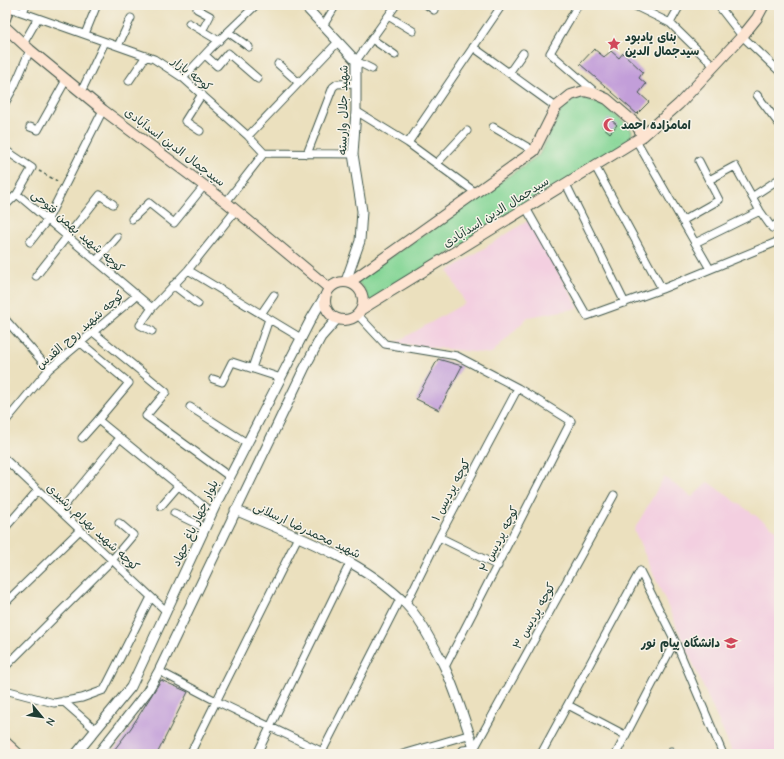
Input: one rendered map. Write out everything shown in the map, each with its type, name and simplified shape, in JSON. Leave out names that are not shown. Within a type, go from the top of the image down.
[{"type":"main road","name":"سیدجمال الدین اسدآبادی","points":[[360,312],[639,138],[679,104],[742,36],[757,18],[764,5]]},
{"type":"main road","points":[[5,19],[7,6]]},
{"type":"main road","name":"سیدجمال الدین اسدآبادی","points":[[5,27],[103,110],[236,210],[328,291]]},
{"type":"main road","name":"سیدجمال الدین اسدآبادی","points":[[348,282],[534,151],[556,107],[571,95],[584,92],[596,94]]},
{"type":"main road","points":[[596,94],[607,99],[635,123],[639,138]]},
{"type":"main road","points":[[348,282],[356,285],[360,290],[364,303],[360,312],[348,320],[337,319],[328,312],[325,306],[328,291],[335,283],[348,282]]},
{"type":"main road","points":[[5,742],[18,754]]},
{"type":"street","points":[[23,12],[26,5]]},
{"type":"street","points":[[183,78],[204,55],[256,5]]},
{"type":"street","name":"شهید جلال وارسته","points":[[304,5],[356,61],[356,111],[353,154],[362,211],[360,241],[348,282]]},
{"type":"street","points":[[323,26],[336,5]]},
{"type":"street","points":[[372,69],[356,61],[396,5]]},
{"type":"street","points":[[427,5],[434,10]]},
{"type":"street","points":[[408,143],[502,5]]},
{"type":"street","points":[[578,5],[550,54],[596,94]]},
{"type":"street","points":[[633,5],[670,23],[714,66]]},
{"type":"street","points":[[670,23],[680,5]]},
{"type":"street","name":"کوچه بازار","points":[[7,6],[154,59],[183,78],[202,94],[248,136],[264,154]]},
{"type":"street","points":[[85,34],[96,7]]},
{"type":"street","points":[[197,9],[210,16],[202,31]]},
{"type":"street","points":[[721,9],[742,36],[779,71]]},
{"type":"street","points":[[388,16],[413,31]]},
{"type":"street","points":[[5,103],[14,87],[38,18]]},
{"type":"street","points":[[118,46],[131,18]]},
{"type":"street","points":[[189,23],[219,41]]},
{"type":"street","points":[[228,32],[249,47]]},
{"type":"street","points":[[372,39],[395,55]]},
{"type":"street","points":[[81,92],[105,42]]},
{"type":"street","points":[[248,136],[338,42]]},
{"type":"street","points":[[473,47],[556,107]]},
{"type":"street","points":[[204,55],[217,66],[228,53],[258,79]]},
{"type":"street","points":[[509,73],[522,53]]},
{"type":"street","points":[[129,81],[146,56]]},
{"type":"street","points":[[278,64],[299,83]]},
{"type":"street","points":[[30,127],[38,130],[66,80]]},
{"type":"street","points":[[307,154],[333,86],[337,84],[356,83]]},
{"type":"street","points":[[200,131],[185,121],[202,94]]},
{"type":"street","points":[[756,96],[779,124]]},
{"type":"street","points":[[30,242],[48,220],[103,110]]},
{"type":"street","points":[[356,111],[408,143],[475,192]]},
{"type":"street","points":[[493,127],[534,151]]},
{"type":"street","points":[[437,163],[467,131]]},
{"type":"street","points":[[639,138],[682,220],[710,269]]},
{"type":"street","points":[[5,150],[32,168]]},
{"type":"street","points":[[226,202],[264,154],[353,154]]},
{"type":"street","points":[[682,220],[719,200],[699,161]]},
{"type":"street","points":[[595,166],[662,289]]},
{"type":"street","points":[[709,180],[735,166],[760,211],[772,228],[779,222]]},
{"type":"street","name":"کوچه شهید بهمن فتوحی","points":[[32,168],[17,194],[136,296]]},
{"type":"street","points":[[752,197],[779,179]]},
{"type":"street","points":[[566,184],[625,303]]},
{"type":"street","points":[[132,219],[149,203],[174,223],[204,186]]},
{"type":"street","points":[[5,206],[17,194]]},
{"type":"street","points":[[36,276],[68,237],[100,194],[113,204]]},
{"type":"street","points":[[526,208],[587,316],[662,289],[779,242]]},
{"type":"street","points":[[152,331],[140,325],[152,308],[188,270],[236,210]]},
{"type":"street","points":[[695,243],[760,211]]},
{"type":"street","points":[[96,261],[117,238]]},
{"type":"street","points":[[188,270],[301,338]]},
{"type":"street","points":[[173,285],[198,304]]},
{"type":"street","name":"بلوار چهار باغ جهاد","points":[[76,754],[131,687],[212,513],[301,338],[328,291]]},
{"type":"street","points":[[261,314],[274,295]]},
{"type":"street","name":"کوچه شهید روح القدس","points":[[5,422],[49,369],[136,296],[152,308]]},
{"type":"street","points":[[360,312],[385,344],[457,356],[518,388]]},
{"type":"street","points":[[5,319],[49,369]]},
{"type":"street","points":[[98,754],[147,692],[159,671],[304,369],[321,337],[337,319]]},
{"type":"street","points":[[252,368],[269,320]]},
{"type":"street","points":[[93,332],[166,392],[146,416],[230,477]]},
{"type":"street","points":[[80,343],[129,383],[82,438]]},
{"type":"street","points":[[213,379],[222,382],[232,362],[281,378]]},
{"type":"street","name":"کوچه پردیس ۲","points":[[445,667],[571,421],[518,388]]},
{"type":"street","name":"کوچه پردیس ۱","points":[[324,753],[403,601],[439,537],[518,388]]},
{"type":"street","points":[[190,407],[247,443]]},
{"type":"street","points":[[98,420],[212,513]]},
{"type":"street","points":[[60,511],[120,438]]},
{"type":"street","name":"کوچه شهید بهرام رشیدی","points":[[5,459],[166,611]]},
{"type":"street","points":[[161,506],[179,486]]},
{"type":"street","points":[[5,528],[38,490]]},
{"type":"street","name":"کوچه پردیس ۳","points":[[475,751],[614,495]]},
{"type":"street","name":"شهید محمدرضا ارسلانی","points":[[235,510],[298,537],[350,562],[377,579],[403,601],[423,627],[445,667],[457,696],[468,735],[475,751]]},
{"type":"street","points":[[174,513],[205,528]]},
{"type":"street","points":[[5,667],[112,560],[133,535],[118,522]]},
{"type":"street","points":[[5,603],[80,530]]},
{"type":"street","points":[[190,754],[298,537]]},
{"type":"street","points":[[439,537],[498,566]]},
{"type":"street","points":[[257,754],[350,562]]},
{"type":"street","points":[[541,754],[640,571],[676,641],[723,754]]},
{"type":"street","points":[[5,690],[54,703],[82,698],[104,690],[151,597]]},
{"type":"street","points":[[616,754],[676,641]]},
{"type":"street","points":[[159,671],[216,701],[324,753]]},
{"type":"street","points":[[63,701],[96,730]]},
{"type":"street","points":[[568,704],[625,735]]},
{"type":"street","points":[[403,754],[468,735]]},
{"type":"street","points":[[460,754],[463,750],[475,751]]},
{"type":"path","points":[[32,168],[65,185]]},
{"type":"shaded area","points":[[529,220],[579,308],[528,317],[491,354],[395,343],[465,303],[448,271]]},
{"type":"shaded area","name":"دانشگاه پیام نور","points":[[664,477],[692,497],[708,482],[779,532],[779,754],[733,754],[634,530]]},
{"type":"green space","points":[[580,98],[595,101],[612,112],[632,131],[630,142],[367,304],[365,291],[356,281],[539,155],[563,107],[575,99]]},
{"type":"building","points":[[594,49],[604,57],[611,51],[619,58],[623,53],[643,72],[639,78],[646,84],[639,93],[649,102],[637,114],[580,64]]},
{"type":"building","name":"امامزاده احمد","points":[[609,118],[617,125],[610,133],[602,126]]},
{"type":"building","points":[[438,359],[462,366],[439,410],[416,399]]},
{"type":"building","points":[[161,680],[188,692],[157,754],[111,754],[131,728]]},
{"type":"place","name":"بنای یادبود سیدجمال الدین","points":[[614,44]]},
{"type":"place","name":"امامزاده احمد","points":[[610,125]]},
{"type":"place","name":"دانشگاه پیام نور","points":[[731,643]]}]
